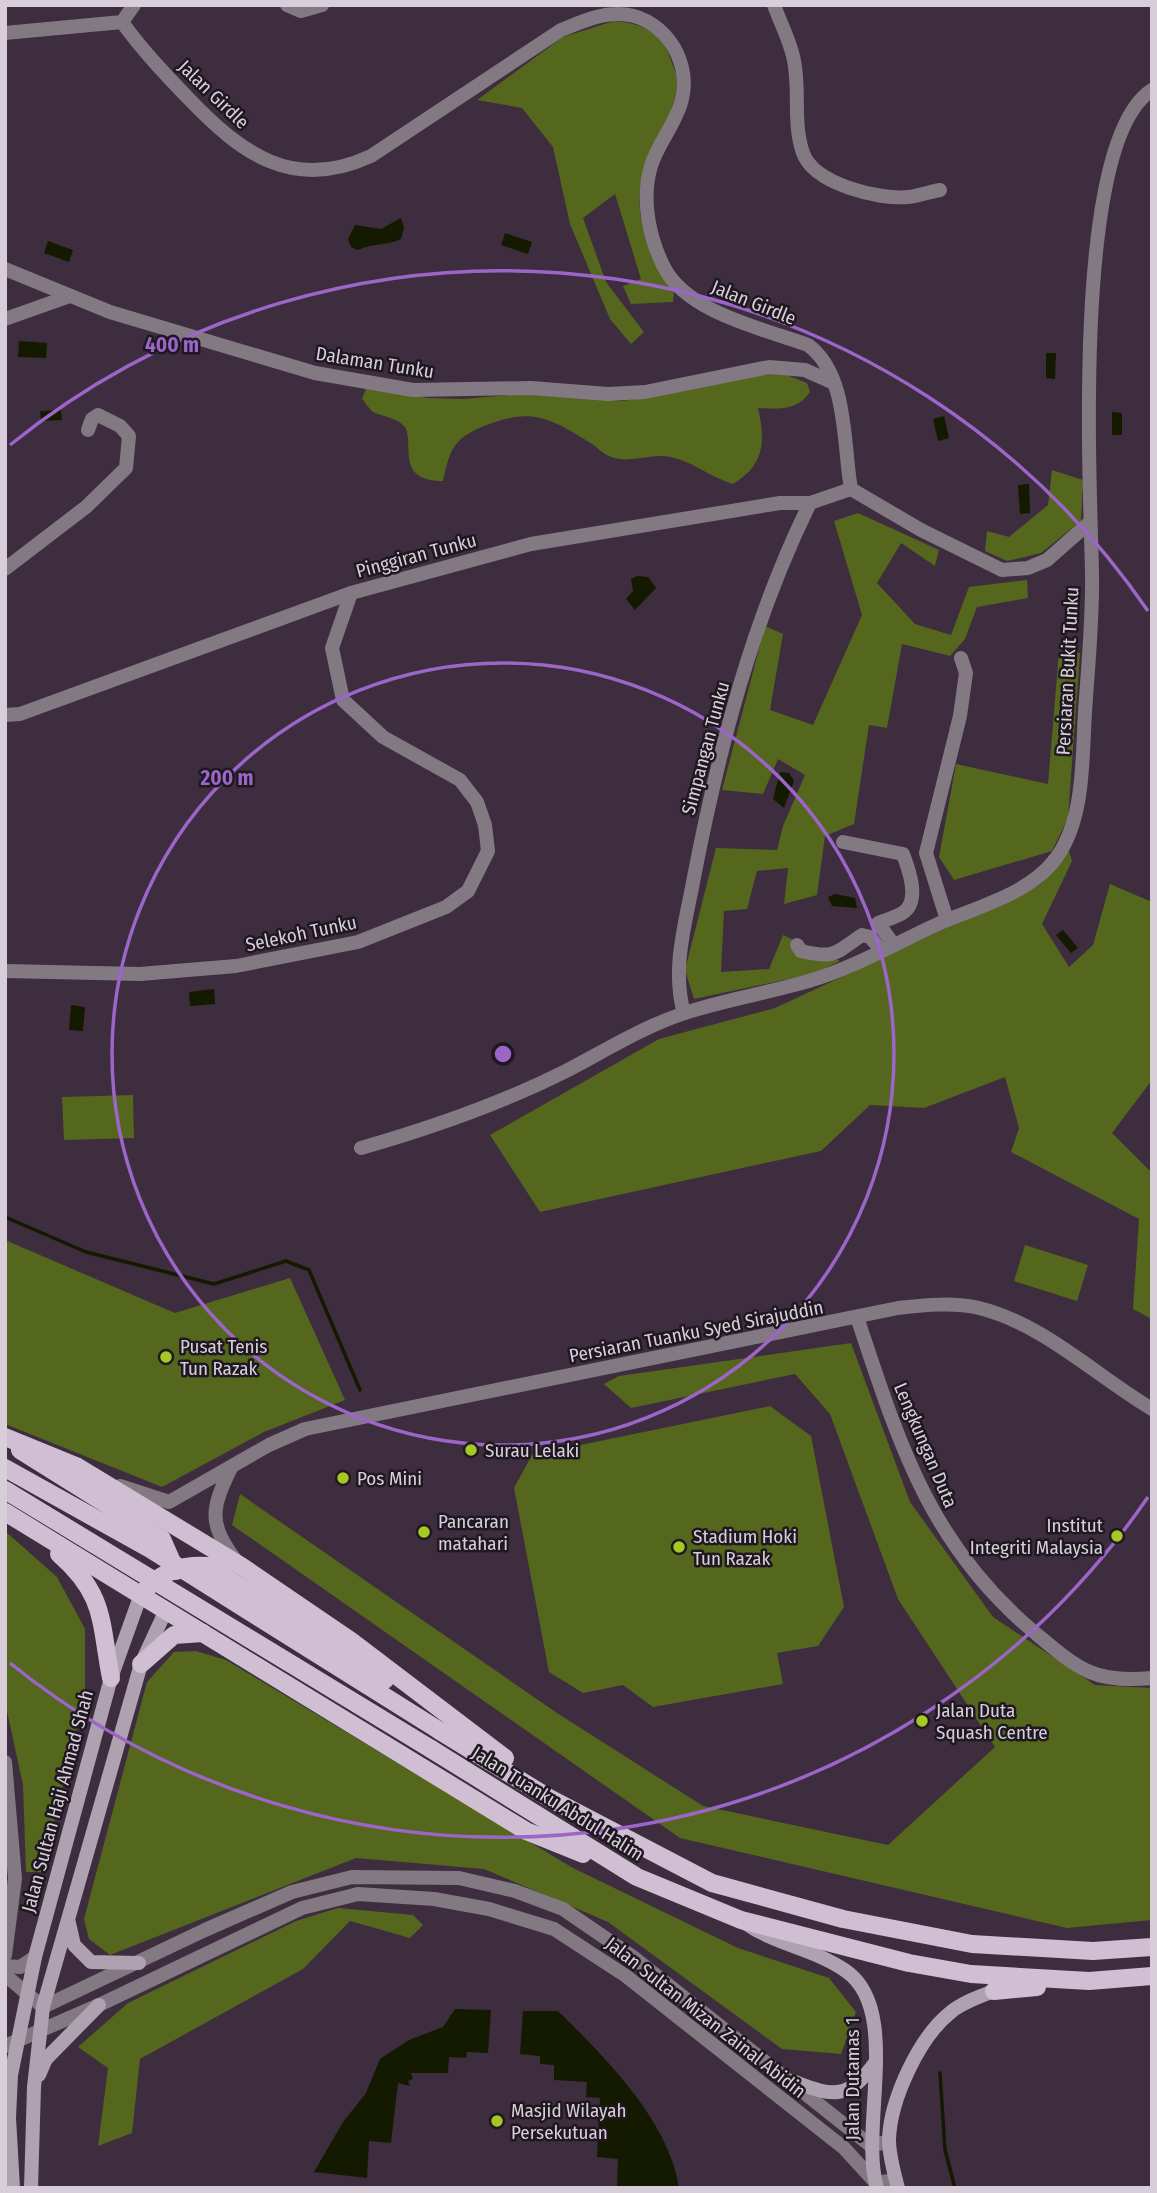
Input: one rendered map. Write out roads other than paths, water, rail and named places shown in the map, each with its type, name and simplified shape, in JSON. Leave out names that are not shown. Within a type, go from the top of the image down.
[{"type":"main road","name":"Jalan Tuanku Abdul Halim","points":[[5,1438],[45,1451],[95,1487],[241,1566],[351,1640],[505,1758]]},
{"type":"main road","name":"Jalan Tuanku Abdul Halim","points":[[5,1468],[150,1549],[549,1798],[630,1843],[712,1883],[843,1919],[972,1944],[1093,1951],[1152,1947]]},
{"type":"main road","points":[[62,1546],[78,1551],[90,1551],[109,1541],[111,1522],[95,1487]]},
{"type":"main road","points":[[95,1487],[162,1539],[176,1569],[174,1591],[166,1610]]},
{"type":"main road","name":"Jalan Tuanku Abdul Halim","points":[[5,1490],[637,1877],[741,1920],[946,1970],[1089,1981],[1152,1976]]},
{"type":"main road","points":[[12,1516],[526,1831],[637,1877]]},
{"type":"main road","points":[[12,1516],[89,1584],[102,1624],[111,1678]]},
{"type":"main road","points":[[141,1594],[158,1577],[176,1569],[208,1566],[505,1758],[630,1843]]},
{"type":"main road","points":[[236,1653],[218,1619],[220,1608],[230,1596],[259,1597]]},
{"type":"main road","points":[[141,1664],[174,1634],[203,1633]]},
{"type":"main road","points":[[994,1991],[1089,1981]]},
{"type":"street","points":[[5,33],[122,22],[134,5]]},
{"type":"street","points":[[287,5],[301,10],[322,5]]},
{"type":"street","points":[[774,5],[793,57],[798,128],[804,155],[815,170],[838,185],[867,192],[906,197],[940,190]]},
{"type":"street","name":"Jalan Girdle","points":[[122,22],[154,63],[221,132],[253,154],[274,164],[323,171],[352,165],[371,156],[561,30],[587,20],[615,14],[648,21],[661,30],[677,50],[684,78],[682,99],[651,167],[647,207],[653,242],[666,272],[688,295],[718,313],[808,345],[824,359],[834,383],[851,489]]},
{"type":"street","name":"Persiaran Bukit Tunku","points":[[360,1148],[487,1108],[641,1031],[684,1013],[784,989],[840,971],[1004,896],[1039,875],[1056,859],[1072,828],[1081,773],[1090,625],[1089,326],[1102,201],[1124,125],[1133,105],[1152,90]]},
{"type":"street","name":"Dalaman Tunku","points":[[5,269],[110,312],[315,373],[413,390],[531,388],[608,394],[645,392],[769,367],[805,370],[834,383]]},
{"type":"street","points":[[5,319],[70,296]]},
{"type":"street","points":[[5,569],[86,507],[126,468],[129,436],[120,426],[98,415],[92,419],[88,430]]},
{"type":"street","points":[[851,489],[921,530],[1002,570],[1028,568],[1047,560],[1089,523]]},
{"type":"street","name":"Pinggiran Tunku","points":[[5,715],[20,714],[351,593],[531,544],[780,503],[810,503],[851,489]]},
{"type":"street","name":"Simpangan Tunku","points":[[684,1013],[679,994],[679,960],[715,770],[763,612],[792,538],[810,503]]},
{"type":"street","name":"Selekoh Tunku","points":[[5,971],[141,974],[236,966],[358,942],[446,907],[468,891],[488,851],[485,825],[477,802],[460,779],[383,737],[343,700],[332,648],[351,593]]},
{"type":"street","points":[[947,920],[926,853],[960,716],[965,673],[961,658]]},
{"type":"street","points":[[797,945],[801,951],[834,956],[878,923],[904,912],[909,906],[913,892],[903,854],[843,842]]},
{"type":"street","points":[[878,923],[888,948]]},
{"type":"street","points":[[862,935],[888,948]]},
{"type":"street","name":"Persiaran Tuanku Syed Sirajuddin","points":[[95,1487],[169,1502],[305,1429],[361,1415],[858,1317],[937,1304],[979,1308],[1045,1337],[1152,1409]]},
{"type":"street","name":"Lengkungan Duta","points":[[858,1317],[887,1409],[921,1492],[972,1571],[1020,1620],[1067,1660],[1093,1675],[1121,1681],[1152,1678]]},
{"type":"street","points":[[232,1467],[216,1499],[214,1517],[222,1541],[241,1566]]},
{"type":"street","name":"Jalan Sultan Haji Ahmad Shah","points":[[13,2188],[7,2111],[11,2044],[111,1678],[141,1594]]},
{"type":"street","points":[[31,2188],[34,2087],[43,2007],[141,1664],[166,1610]]},
{"type":"street","points":[[5,1762],[15,1878],[5,1955]]},
{"type":"street","name":"Jalan Sultan Mizan Zainal Abidin","points":[[43,2007],[292,1892],[352,1877],[459,1878],[515,1891],[563,1909],[633,1957],[795,2082],[870,2145]]},
{"type":"street","name":"Jalan Sultan Mizan Zainal Abidin","points":[[11,2044],[302,1908],[358,1894],[434,1899],[476,1906],[554,1929],[626,1976],[844,2148],[877,2185]]},
{"type":"street","name":"Jalan Dutamas 1","points":[[741,1920],[764,1936],[835,1964],[860,1983],[872,2010],[875,2063],[870,2145],[877,2185]]},
{"type":"street","points":[[68,1922],[74,1945],[91,1962],[139,1963]]},
{"type":"street","points":[[5,1966],[20,1966],[35,1957]]},
{"type":"street","points":[[5,1975],[43,2007]]},
{"type":"street","name":"Jalan Dutamas 1","points":[[897,2184],[889,2142],[894,2105],[925,2041],[951,2012],[994,1991]]},
{"type":"street","points":[[34,2087],[46,2059],[99,2005]]},
{"type":"street","points":[[795,2082],[823,2094],[843,2091],[861,2082],[875,2063]]},
{"type":"street","points":[[870,2145],[889,2142]]},
{"type":"street","points":[[877,2185],[897,2184]]},
{"type":"waterway","points":[[5,1217],[86,1252],[214,1284],[286,1261],[309,1270],[360,1390]]},
{"type":"waterway","points":[[940,2073],[945,2150],[955,2188]]},
{"type":"place","name":"Pusat Tenis Tun Razak","points":[[166,1357]]},
{"type":"place","name":"Surau Lelaki","points":[[471,1450]]},
{"type":"place","name":"Pos Mini","points":[[343,1478]]},
{"type":"place","name":"Pancaran matahari","points":[[424,1532]]},
{"type":"place","name":"Institut Integriti Malaysia","points":[[1117,1536]]},
{"type":"place","name":"Stadium Hoki Tun Razak","points":[[679,1547]]},
{"type":"place","name":"Jalan Duta Squash Centre","points":[[922,1721]]},
{"type":"place","name":"Masjid Wilayah Persekutuan","points":[[497,2121]]}]
